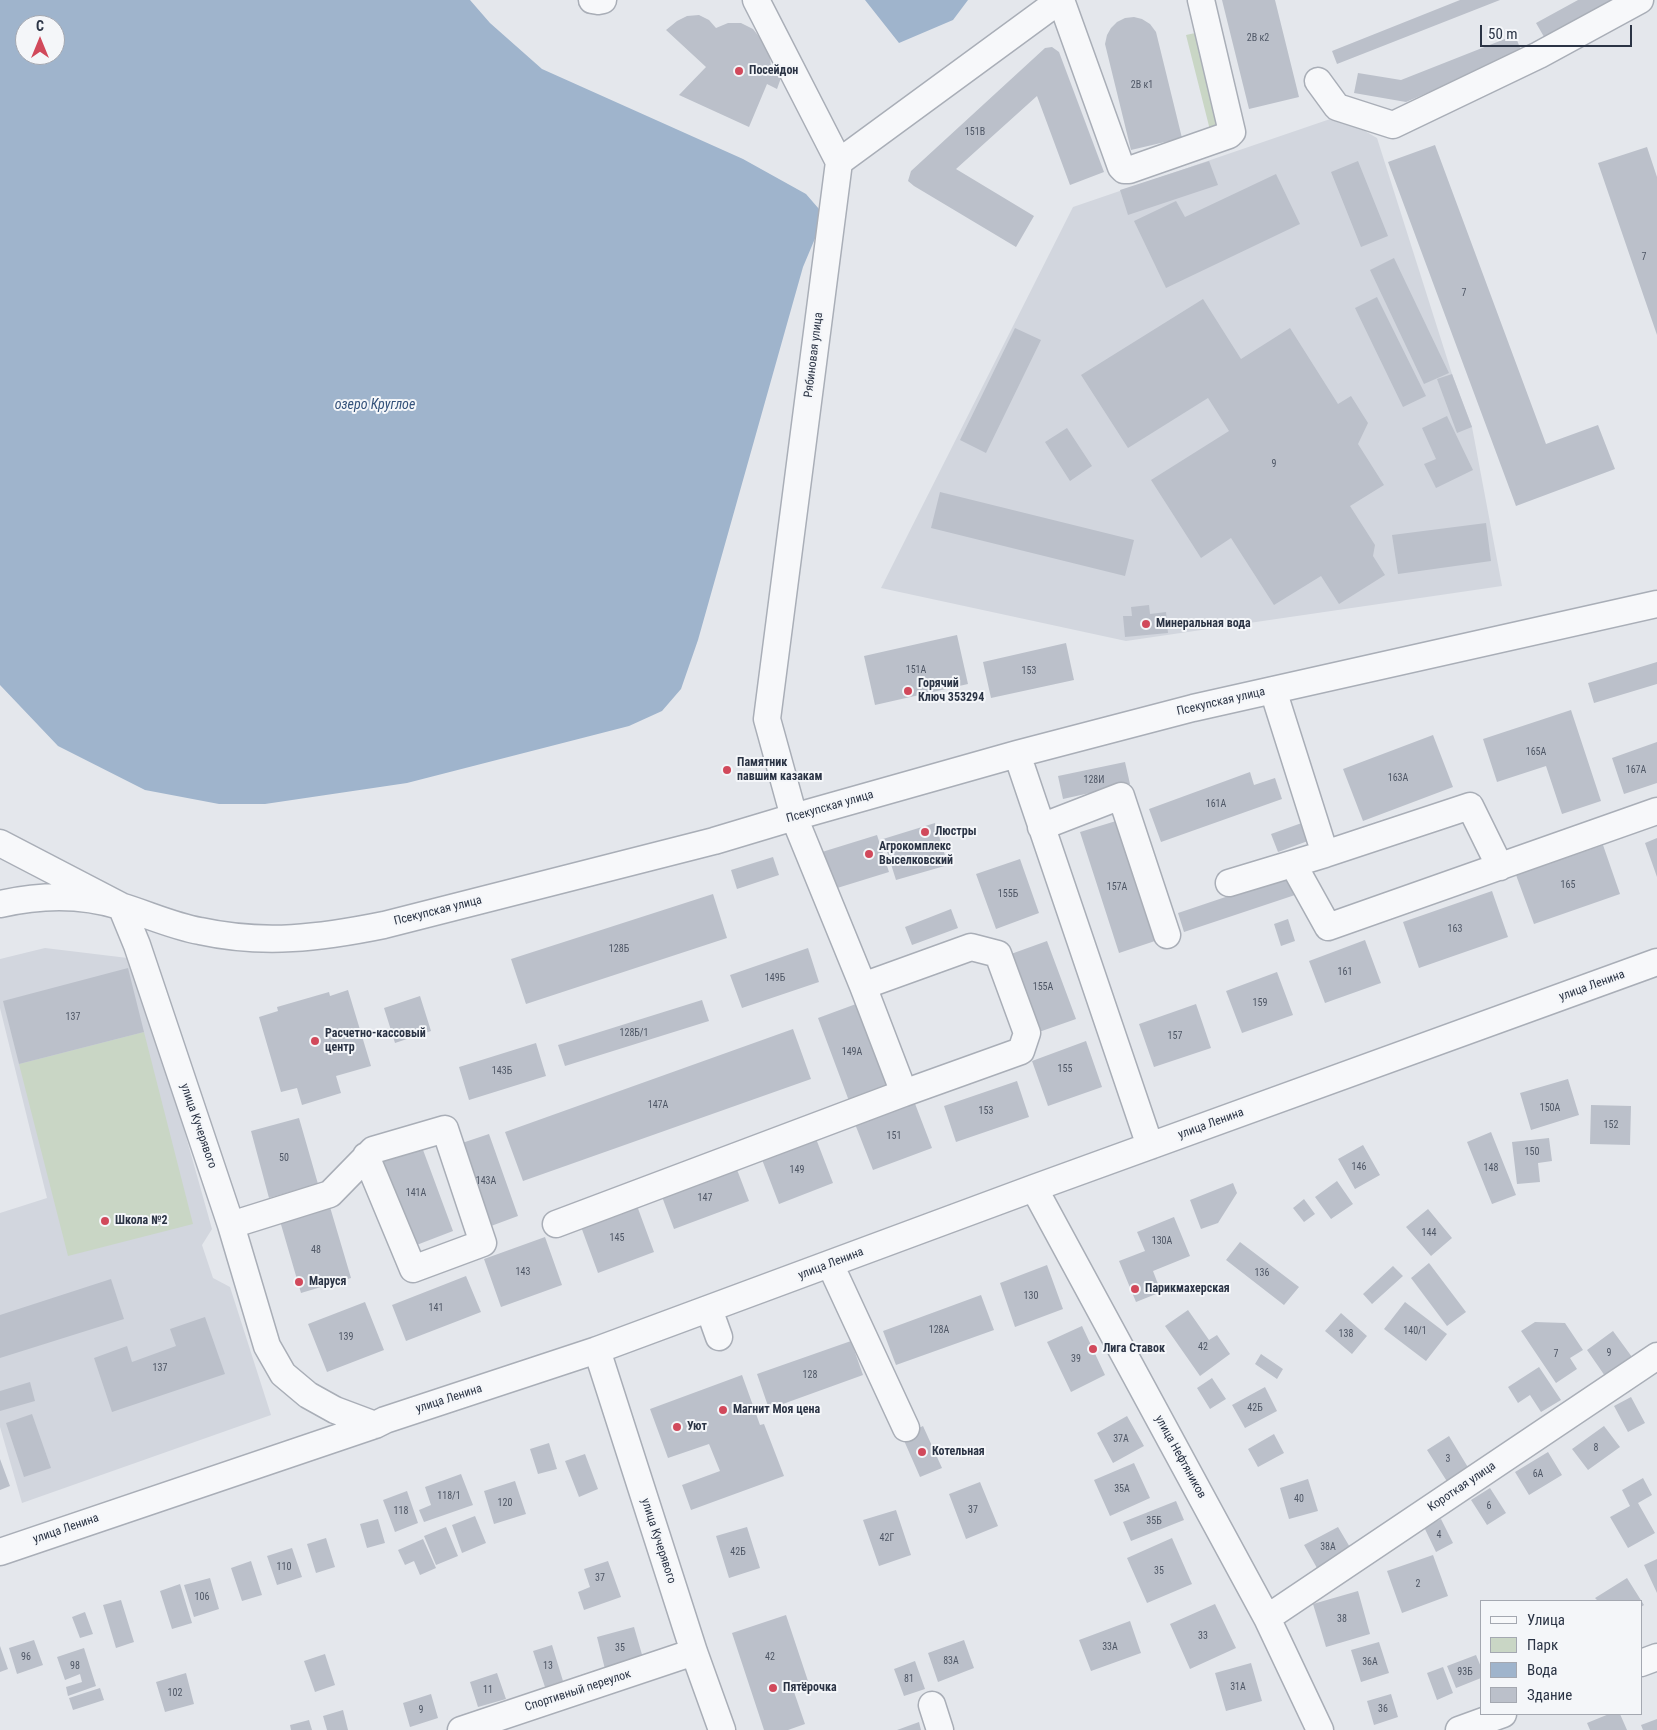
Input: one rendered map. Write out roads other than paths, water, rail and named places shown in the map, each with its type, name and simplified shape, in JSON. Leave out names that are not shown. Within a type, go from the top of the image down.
[{"type":"street","points":[[592,0],[603,0]]},
{"type":"street","points":[[756,0],[839,162],[1061,0],[1121,167],[1124,170],[1129,170],[1229,135],[1232,132],[1201,0]]},
{"type":"street","points":[[1318,81],[1337,107],[1393,125],[1539,55],[1640,0]]},
{"type":"street","name":"Рябиновая улица","points":[[839,162],[767,719],[794,817],[863,986],[904,1093]]},
{"type":"street","name":"Псекупская улица","points":[[3,899],[69,898],[100,901],[121,906],[156,920],[198,931],[229,936],[292,939],[342,934],[695,846],[1016,754],[1193,708],[1657,604]]},
{"type":"street","points":[[1273,690],[1325,854]]},
{"type":"street","points":[[1016,754],[1150,1146]]},
{"type":"street","points":[[1041,827],[1121,796],[1167,935]]},
{"type":"street","points":[[1229,884],[1470,806],[1500,867]]},
{"type":"street","points":[[1293,864],[1328,926],[1657,811]]},
{"type":"street","points":[[0,843],[121,906]]},
{"type":"street","name":"улица Кучерявого","points":[[121,906],[137,945],[231,1225],[267,1346],[283,1374],[308,1396],[335,1410],[375,1425]]},
{"type":"street","points":[[556,1224],[1021,1051],[1027,1033],[998,954],[971,948],[863,986]]},
{"type":"street","name":"улица Ленина","points":[[0,1552],[710,1310],[1034,1188],[1657,962]]},
{"type":"street","points":[[231,1225],[330,1194],[366,1156],[373,1150],[445,1129],[483,1243],[412,1269],[366,1156]]},
{"type":"street","name":"улица Нефтяников","points":[[1034,1188],[1268,1618],[1320,1730]]},
{"type":"street","points":[[830,1264],[906,1428]]},
{"type":"street","points":[[710,1310],[719,1336]]},
{"type":"street","name":"улица Кучерявого","points":[[597,1350],[694,1652],[722,1730]]},
{"type":"street","name":"Короткая улица","points":[[1268,1618],[1657,1356]]},
{"type":"street","name":"Спортивный переулок","points":[[461,1730],[694,1652]]},
{"type":"street","points":[[1642,1663],[1657,1657]]},
{"type":"street","points":[[932,1705],[940,1730]]},
{"type":"street","points":[[1459,1730],[1500,1715]]},
{"type":"water","name":"озеро Круглое","points":[[0,0],[470,0],[490,23],[542,69],[743,159],[806,194],[819,209],[819,229],[803,267],[698,640],[681,689],[662,711],[629,726],[407,783],[265,804],[219,804],[145,790],[58,746],[0,685]]},
{"type":"water","points":[[865,0],[968,0],[953,20],[899,43]]},
{"type":"place","name":"Посейдон","points":[[739,71]]},
{"type":"place","name":"Минеральная вода","points":[[1146,624]]},
{"type":"place","name":"Горячий Ключ 353294","points":[[908,691]]},
{"type":"place","name":"Памятник павшим казакам","points":[[727,770]]},
{"type":"place","name":"Люстры","points":[[925,832]]},
{"type":"place","name":"Агрокомплекс Выселковский","points":[[869,854]]},
{"type":"place","name":"Расчетно-кассовый центр","points":[[315,1041]]},
{"type":"place","name":"Школа №2","points":[[105,1221]]},
{"type":"place","name":"Маруся","points":[[299,1282]]},
{"type":"place","name":"Парикмахерская","points":[[1135,1289]]},
{"type":"place","name":"Лига Ставок","points":[[1093,1349]]},
{"type":"place","name":"Магнит Моя цена","points":[[723,1410]]},
{"type":"place","name":"Уют","points":[[677,1427]]},
{"type":"place","name":"Котельная","points":[[922,1452]]},
{"type":"place","name":"Пятёрочка","points":[[773,1688]]}]
